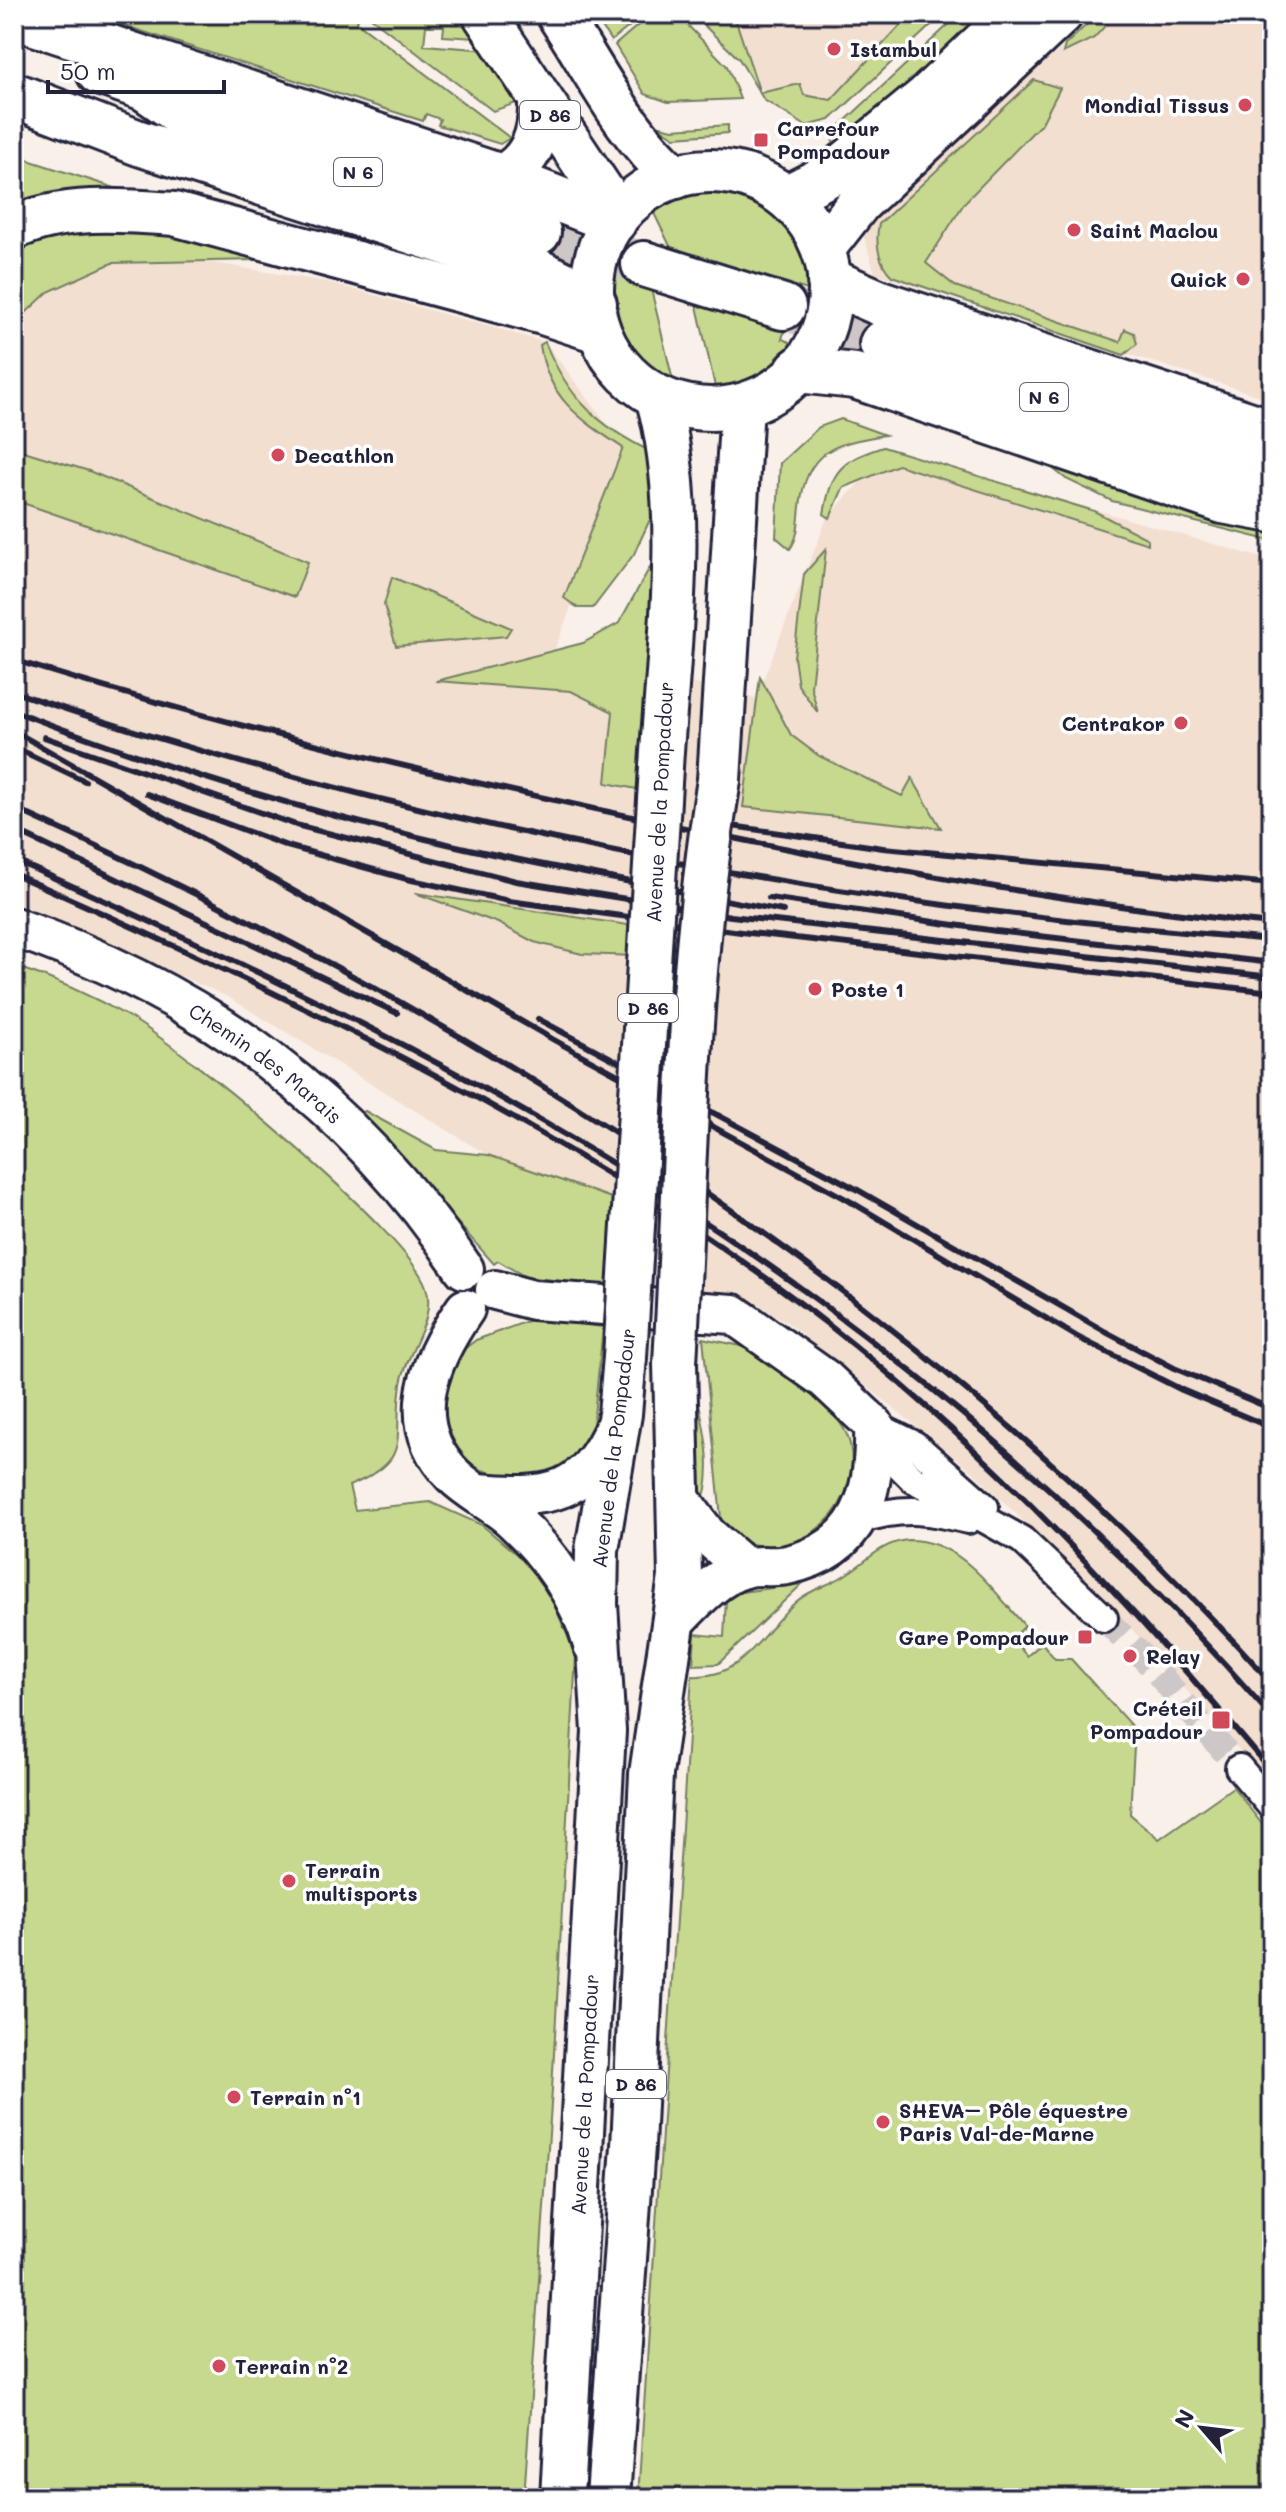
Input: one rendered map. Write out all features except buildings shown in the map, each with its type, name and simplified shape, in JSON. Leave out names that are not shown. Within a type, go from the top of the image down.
[{"type":"highway","points":[[14,16],[616,218]]},
{"type":"highway","name":"N 6","points":[[14,42],[145,88],[178,111]]},
{"type":"highway","name":"N 6","points":[[14,72],[137,109],[178,111],[538,232]]},
{"type":"highway","points":[[14,95],[139,143],[541,273],[577,291],[596,318]]},
{"type":"highway","points":[[828,263],[880,303],[1272,432]]},
{"type":"highway","points":[[644,264],[783,307]]},
{"type":"highway","name":"N 6","points":[[882,344],[1263,471]]},
{"type":"highway","points":[[798,370],[855,376],[1223,501],[1272,510]]},
{"type":"main road","name":"D 86","points":[[484,14],[616,218]]},
{"type":"main road","name":"D 86","points":[[558,14],[632,133],[653,158],[676,177]]},
{"type":"main road","points":[[788,196],[847,163],[926,97],[1013,14]]},
{"type":"main road","points":[[828,263],[859,203],[1061,14]]},
{"type":"main road","points":[[501,177],[516,170],[541,130],[540,101]]},
{"type":"main road","points":[[711,171],[750,178],[788,196],[810,217],[828,263],[827,312],[815,343],[798,370],[771,395],[742,406],[681,408],[658,400],[623,372],[596,318],[597,258],[616,218],[642,193],[676,177],[711,171]]},
{"type":"main road","points":[[14,228],[71,213],[119,209],[174,214],[543,313],[596,318]]},
{"type":"main road","name":"Avenue de la Pompadour","points":[[562,2498],[604,1731],[597,1550],[620,1414],[635,1249],[676,504],[670,447],[658,400]]},
{"type":"main road","name":"D 86","points":[[608,2498],[633,2146],[651,1774],[680,1577],[675,1363],[690,1048],[707,850],[719,780],[742,406]]},
{"type":"street","name":"Chemin des Marais","points":[[14,927],[121,970],[183,1001],[285,1071],[358,1135],[412,1195],[475,1289]]},
{"type":"street","points":[[600,1671],[586,1620],[571,1591],[538,1545],[509,1516],[441,1462],[426,1426],[424,1405],[433,1362],[475,1289],[533,1300],[733,1314],[825,1379],[874,1425],[915,1445],[971,1492],[1003,1528],[1022,1540],[1104,1618]]},
{"type":"street","points":[[477,1493],[526,1498],[562,1491],[602,1456],[620,1414]]},
{"type":"street","points":[[858,1520],[873,1479],[874,1425]]},
{"type":"street","points":[[679,1497],[707,1535],[745,1568]]},
{"type":"street","points":[[673,1624],[707,1589],[745,1568],[789,1565],[822,1553],[858,1520],[894,1510],[924,1509],[1003,1528]]},
{"type":"street","points":[[1239,1768],[1272,1807]]},
{"type":"shaded area","points":[[708,14],[926,14],[823,119],[766,95],[713,27]]},
{"type":"shaded area","points":[[1104,14],[1272,14],[1272,400],[875,273],[863,234],[869,212],[884,192]]},
{"type":"shaded area","points":[[172,256],[327,282],[545,342],[629,453],[554,652],[756,698],[827,518],[890,450],[1272,561],[1272,1787],[1115,1610],[974,1473],[788,1323],[741,1295],[704,1291],[623,1202],[488,1155],[228,997],[14,902],[14,324],[48,292],[112,263]]},
{"type":"green space","points":[[88,14],[359,14],[357,22],[510,138],[500,144],[438,125],[440,119],[426,114],[423,121]]},
{"type":"green space","points":[[366,14],[472,14],[476,38],[443,36],[444,26],[426,26],[424,45],[489,50],[525,100],[493,111]]},
{"type":"green space","points":[[593,14],[645,14],[611,41]]},
{"type":"green space","points":[[651,14],[677,14],[727,66],[740,99],[668,102],[645,94],[615,45]]},
{"type":"green space","points":[[692,14],[712,14],[715,22],[734,15],[760,93],[800,84],[804,95],[831,100],[911,14],[943,14],[830,120],[806,126],[764,100],[739,59]]},
{"type":"green space","points":[[960,14],[994,14],[841,149],[833,142],[831,134]]},
{"type":"green space","points":[[1098,14],[1116,14],[1094,38],[1063,53],[1065,45]]},
{"type":"green space","points":[[1034,80],[1060,88],[1042,123],[965,202],[926,263],[955,286],[1120,342],[1125,329],[1134,333],[1137,344],[1124,355],[892,276],[881,259],[877,238],[879,224]]},
{"type":"green space","points":[[656,125],[673,129],[728,125],[728,133],[675,137]]},
{"type":"green space","points":[[14,152],[31,161],[115,188],[59,192],[14,209]]},
{"type":"green space","points":[[711,185],[753,198],[786,217],[807,247],[814,292],[798,287],[782,339],[797,345],[788,355],[771,371],[752,382],[716,391],[695,297],[651,207],[672,193]]},
{"type":"green space","points":[[119,221],[262,248],[258,260],[112,263],[48,292],[14,324],[14,244]]},
{"type":"green space","points":[[627,230],[651,289],[674,385],[654,372],[638,356],[617,318],[612,297],[612,275],[617,252]]},
{"type":"green space","points":[[545,342],[564,379],[587,408],[616,432],[652,452],[653,513],[634,554],[593,608],[578,608],[564,598],[623,448],[580,417],[558,394],[544,364],[540,345]]},
{"type":"green space","points":[[841,419],[885,435],[838,446],[817,461],[803,488],[797,534],[790,549],[776,537],[780,463],[819,427]]},
{"type":"green space","points":[[883,447],[1094,511],[1148,539],[1148,544],[898,465],[843,488],[830,518],[824,514],[831,487],[840,469],[857,457]]},
{"type":"green space","points":[[14,448],[89,471],[308,562],[295,597],[14,500]]},
{"type":"green space","points":[[1028,449],[1272,520],[1272,541],[1112,501],[1066,479]]},
{"type":"green space","points":[[826,549],[811,687],[818,713],[798,685],[794,657],[804,574]]},
{"type":"green space","points":[[655,558],[642,790],[606,783],[613,712],[571,691],[436,681],[583,643],[619,623]]},
{"type":"green space","points":[[392,577],[511,628],[506,636],[396,646],[384,605]]},
{"type":"green space","points":[[760,677],[791,735],[819,756],[902,796],[912,778],[941,828],[743,807]]},
{"type":"green space","points":[[415,893],[635,926],[635,956],[582,954],[534,942],[498,923]]},
{"type":"green space","name":"Terrain multisports","points":[[14,966],[89,996],[159,1037],[293,1145],[340,1187],[411,1261],[426,1287],[427,1311],[401,1384],[396,1446],[384,1467],[349,1486],[355,1510],[430,1502],[482,1525],[528,1564],[549,1593],[576,1655],[552,2090],[524,2498],[14,2498]]},
{"type":"green space","points":[[365,1111],[436,1150],[488,1155],[623,1202],[606,1286],[526,1277],[498,1261],[494,1264],[361,1114]]},
{"type":"green space","points":[[693,1248],[703,1255],[692,1290],[688,1335],[707,1452],[708,1473],[699,1509],[687,1457],[686,1422],[687,1344]]},
{"type":"green space","points":[[533,1319],[603,1327],[591,1445],[555,1480],[516,1478],[479,1469],[452,1448],[444,1431],[442,1409],[451,1359],[476,1340]]},
{"type":"green space","points":[[703,1338],[745,1347],[768,1357],[822,1404],[842,1426],[850,1444],[851,1470],[845,1495],[832,1515],[814,1532],[792,1542],[769,1546],[745,1542],[722,1528]]},
{"type":"green space","name":"SHEVA– Pôle équestre Paris Val-de-Marne","points":[[908,1540],[927,1542],[960,1558],[988,1583],[1025,1626],[1012,1639],[1027,1656],[1042,1643],[1055,1659],[1071,1659],[1135,1730],[1130,1814],[1159,1839],[1233,1787],[1272,1837],[1272,2498],[638,2498],[692,1676],[726,1670],[751,1651],[802,1597],[845,1575],[882,1549]]},
{"type":"green space","points":[[802,1584],[718,1664],[693,1665],[695,1634],[724,1637],[726,1599],[734,1593]]},
{"type":"tunnel","points":[[538,232],[644,264]]},
{"type":"tunnel","points":[[783,307],[882,344]]},
{"type":"tunnel","points":[[1104,1618],[1151,1665],[1239,1768]]},
{"type":"railway","points":[[14,660],[338,750],[666,824],[816,855],[1043,895],[1272,924]]},
{"type":"railway","points":[[14,692],[168,741],[323,784],[478,822],[635,855],[793,883],[952,906],[1272,940]]},
{"type":"railway","points":[[14,711],[218,782],[374,826],[515,859],[783,911]]},
{"type":"railway","points":[[14,731],[554,1040],[853,1203],[1079,1338],[1182,1390],[1272,1428]]},
{"type":"railway","points":[[44,737],[296,825],[516,881],[731,916],[1272,977]]},
{"type":"railway","points":[[14,747],[85,781]]},
{"type":"railway","points":[[147,794],[287,846],[407,879],[509,901],[741,932],[1272,992]]},
{"type":"railway","points":[[14,808],[189,890],[360,980],[527,1077],[689,1181],[846,1293],[995,1414],[1138,1544],[1272,1683]]},
{"type":"railway","points":[[725,825],[883,848],[1272,884]]},
{"type":"railway","points":[[14,830],[397,1013]]},
{"type":"railway","points":[[14,860],[284,985],[461,1076],[634,1176],[717,1230],[867,1338],[1011,1455],[1146,1582],[1272,1717]]},
{"type":"railway","points":[[14,874],[331,1021],[436,1076],[540,1133],[738,1258],[891,1375],[1007,1481],[1170,1653],[1272,1772]]},
{"type":"railway","points":[[769,898],[996,931],[1272,963]]},
{"type":"railway","points":[[538,1019],[858,1190],[1106,1332],[1174,1368],[1272,1409]]},
{"type":"place","name":"Istambul","points":[[834,49]]},
{"type":"place","name":"Mondial Tissus","points":[[1245,105]]},
{"type":"place","name":"Carrefour Pompadour","points":[[761,140]]},
{"type":"place","name":"Saint Maclou","points":[[1074,230]]},
{"type":"place","name":"Quick","points":[[1243,279]]},
{"type":"place","name":"Decathlon","points":[[278,455]]},
{"type":"place","name":"Centrakor","points":[[1181,723]]},
{"type":"place","name":"Poste 1","points":[[815,989]]},
{"type":"place","name":"Gare Pompadour","points":[[1085,1637]]},
{"type":"place","name":"Relay","points":[[1130,1656]]},
{"type":"place","name":"Créteil Pompadour","points":[[1221,1720]]},
{"type":"place","name":"Terrain multisports","points":[[289,1881]]},
{"type":"place","name":"Terrain n°1","points":[[234,2097]]},
{"type":"place","name":"SHEVA– Pôle équestre Paris Val-de-Marne","points":[[883,2122]]},
{"type":"place","name":"Terrain n°2","points":[[219,2366]]}]
